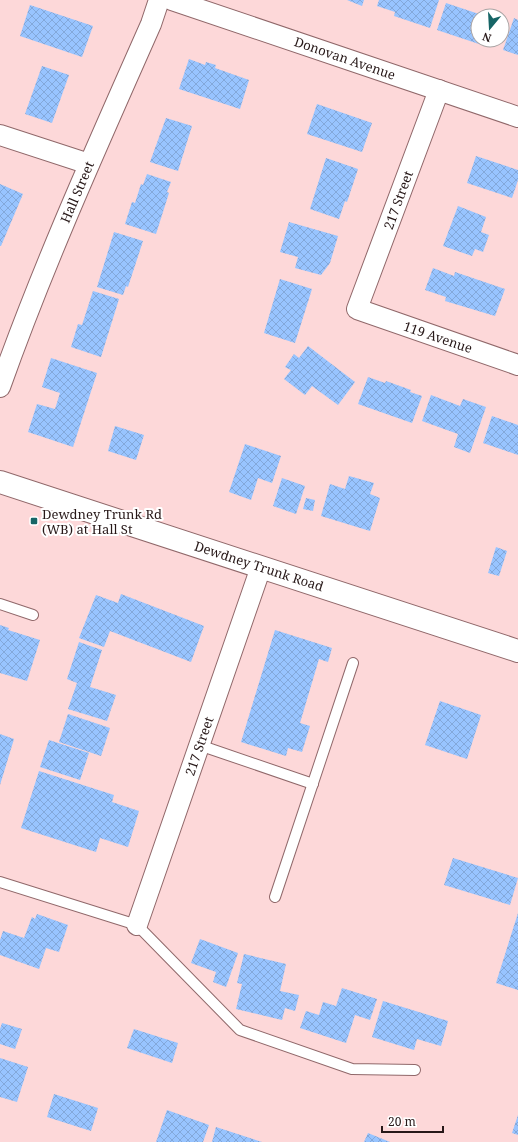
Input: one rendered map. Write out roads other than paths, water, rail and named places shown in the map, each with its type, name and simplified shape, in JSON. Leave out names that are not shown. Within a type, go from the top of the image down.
[{"type":"main road","name":"Dewdney Trunk Road","points":[[0,482],[518,650]]},
{"type":"street","name":"Hall Street","points":[[0,387],[18,336],[89,164],[152,24],[159,0]]},
{"type":"street","name":"Donovan Avenue","points":[[172,0],[518,117]]},
{"type":"street","name":"217 Street","points":[[357,309],[439,90]]},
{"type":"street","points":[[0,135],[89,164]]},
{"type":"street","name":"119 Avenue","points":[[357,309],[518,365]]},
{"type":"street","name":"217 Street","points":[[137,925],[261,567]]},
{"type":"lane","points":[[0,604],[33,615]]},
{"type":"lane","points":[[275,897],[353,663]]},
{"type":"lane","points":[[199,745],[313,784]]},
{"type":"lane","points":[[0,882],[137,925],[240,1030],[352,1069],[414,1070]]},
{"type":"place","name":"Dewdney Trunk Rd (WB) at Hall St","points":[[34,521]]}]
